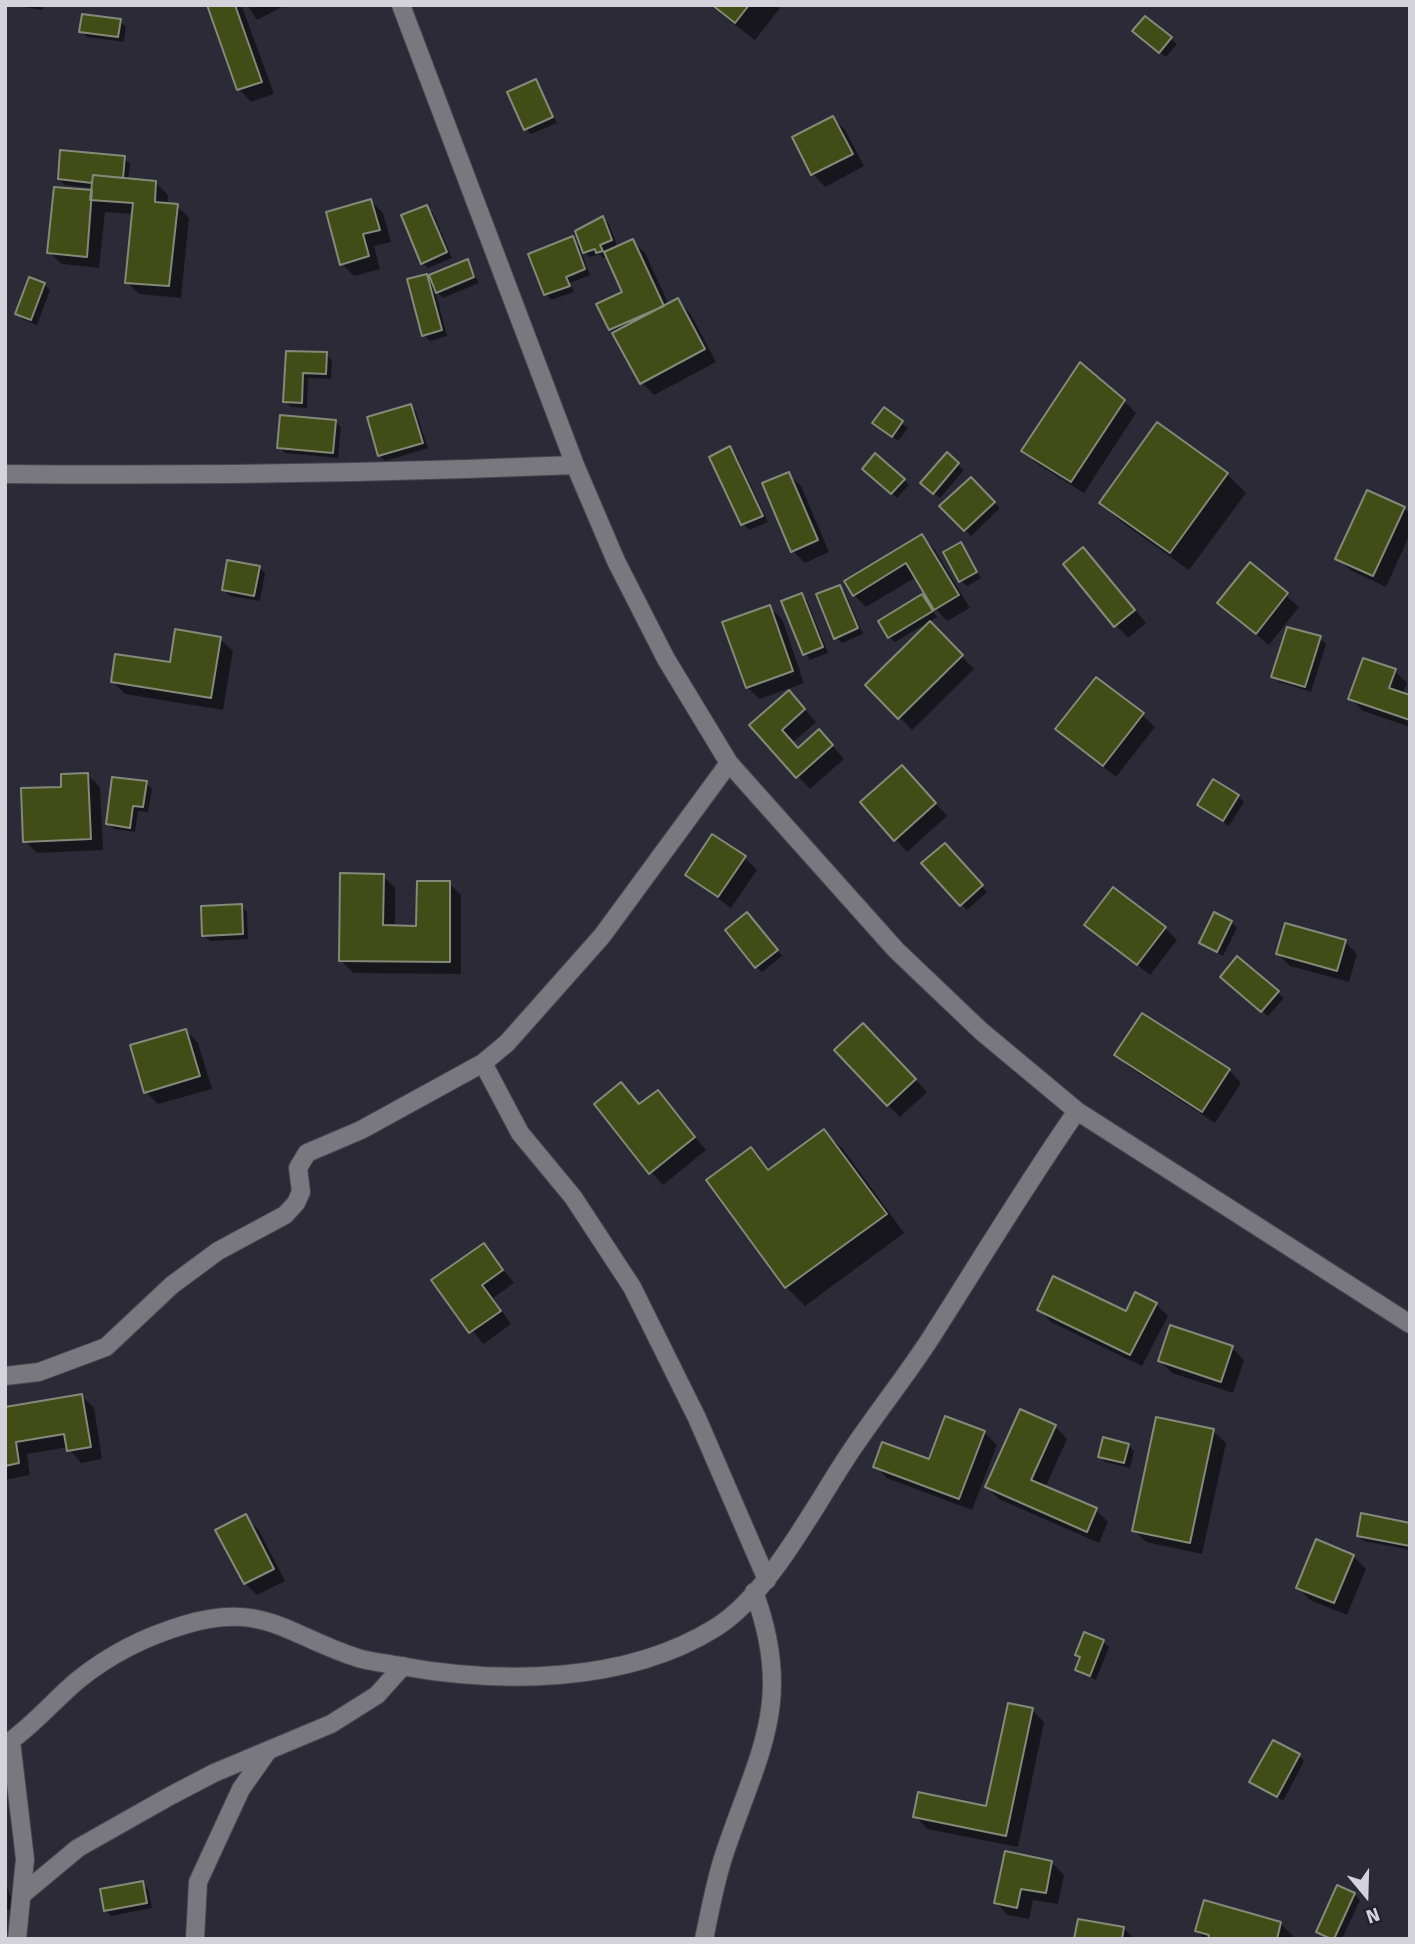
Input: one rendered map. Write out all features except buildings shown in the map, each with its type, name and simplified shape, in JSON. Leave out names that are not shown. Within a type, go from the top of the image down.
[{"type":"street","points":[[401,5],[575,465],[616,561],[666,659],[730,763],[897,950],[981,1031],[1077,1111],[1410,1324]]},
{"type":"street","points":[[5,474],[112,477],[575,465]]},
{"type":"street","points":[[5,1376],[39,1372],[106,1347],[172,1285],[210,1257],[285,1215],[296,1203],[301,1192],[298,1168],[307,1153],[361,1130],[483,1063],[507,1043],[602,936],[730,763]]},
{"type":"street","points":[[483,1063],[520,1133],[573,1197],[626,1276],[681,1384],[761,1586],[774,1683],[767,1732],[723,1857],[704,1939]]},
{"type":"street","points":[[17,1939],[24,1893],[25,1859],[8,1743],[30,1728],[83,1676],[131,1645],[186,1624],[229,1616],[264,1619],[359,1659],[480,1676],[592,1672],[656,1657],[716,1628],[761,1586],[930,1340],[1028,1180],[1077,1111]]},
{"type":"street","points":[[24,1893],[78,1848],[170,1796],[331,1724],[377,1695],[404,1666]]},
{"type":"street","points":[[195,1939],[198,1882],[241,1789],[267,1752]]}]
